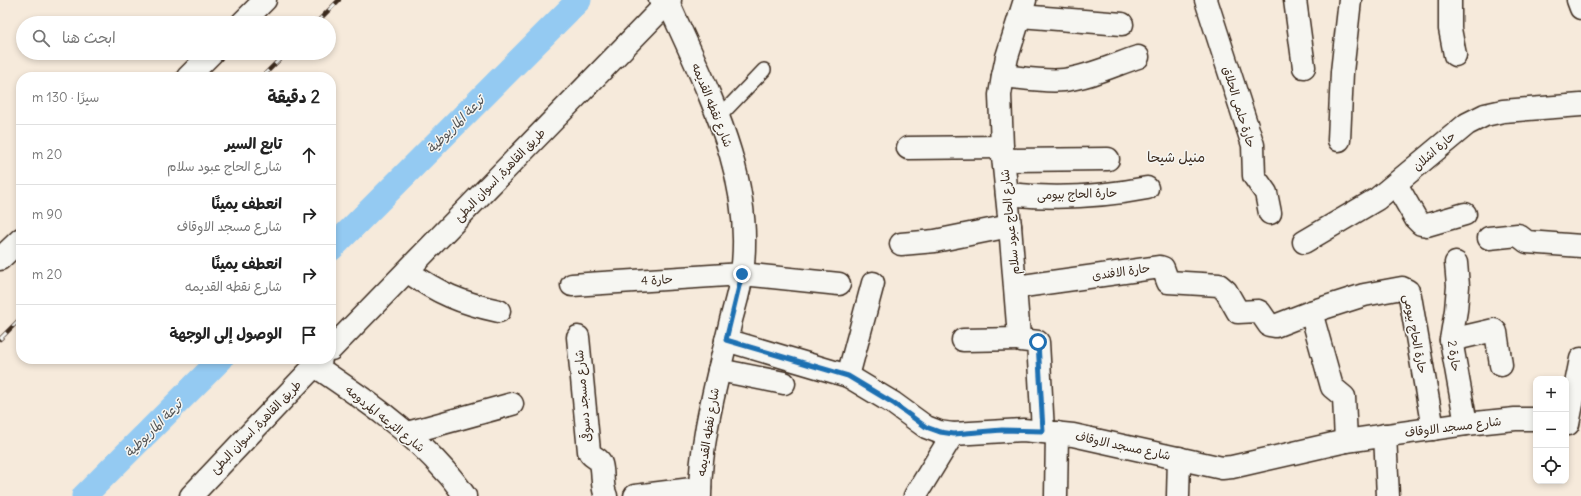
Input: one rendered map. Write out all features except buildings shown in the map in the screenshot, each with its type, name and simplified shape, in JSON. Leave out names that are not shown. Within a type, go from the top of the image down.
[{"type":"street","points":[[249,16],[265,0]]},
{"type":"street","name":"حارة حلمى الحلاق","points":[[1206,0],[1253,145],[1254,176],[1266,193],[1270,213]]},
{"type":"street","points":[[1295,0],[1304,67]]},
{"type":"street","points":[[1338,140],[1342,72],[1350,0]]},
{"type":"street","points":[[1450,0],[1450,30],[1455,55]]},
{"type":"street","points":[[1578,0],[1581,8]]},
{"type":"street","name":"شارع نقطه القديمه","points":[[666,1],[719,117],[740,184],[745,240],[742,274],[719,370],[703,451],[700,492]]},
{"type":"street","name":"طريق القاهرة, اسوان البطئ","points":[[336,344],[666,1]]},
{"type":"street","points":[[1022,8],[1122,24]]},
{"type":"street","name":"شارع الحاج عبود سلام","points":[[1020,339],[1003,153],[1000,95],[1003,76],[1022,8]]},
{"type":"street","points":[[1003,76],[1047,81],[1065,80],[1080,77],[1138,57]]},
{"type":"street","points":[[193,72],[205,60]]},
{"type":"street","name":"حارة اشلان","points":[[1304,242],[1377,199],[1457,131],[1485,115],[1503,111],[1581,104]]},
{"type":"street","points":[[908,148],[1108,159]]},
{"type":"street","points":[[1396,184],[1416,219],[1421,224],[1427,225],[1465,214]]},
{"type":"street","name":"حارة الحاج بيومى","points":[[1007,194],[1063,197],[1119,193],[1147,188]]},
{"type":"street","points":[[901,244],[935,241],[1010,226]]},
{"type":"street","points":[[1489,238],[1518,235],[1523,237],[1527,242],[1581,246]]},
{"type":"street","points":[[0,259],[16,244]]},
{"type":"street","name":"حارة 2","points":[[1456,263],[1458,286],[1451,340],[1466,424]]},
{"type":"street","name":"حارة الافندى","points":[[1016,287],[1160,266],[1163,268],[1167,281],[1169,282],[1219,285],[1223,287],[1238,312],[1258,311],[1269,325],[1275,326],[1311,312]]},
{"type":"street","points":[[407,271],[428,286],[450,297],[474,306],[499,311]]},
{"type":"street","name":"حارة 4","points":[[572,286],[742,274],[839,284]]},
{"type":"street","points":[[848,376],[873,284]]},
{"type":"street","name":"حارة الحاج بيومى","points":[[1311,312],[1364,295],[1402,288],[1408,291],[1433,429]]},
{"type":"street","points":[[1311,312],[1332,387],[1344,397],[1346,441]]},
{"type":"street","points":[[1451,340],[1494,330],[1496,332],[1501,365]]},
{"type":"street","name":"شارع مسجد دسوقى","points":[[578,337],[589,451],[591,456],[598,460],[602,465],[606,496]]},
{"type":"street","points":[[963,340],[1020,339],[1038,342],[1050,432],[1056,496]]},
{"type":"street","name":"شارع مسجد الاوقاف","points":[[726,340],[848,376],[893,403],[926,427],[940,432],[954,434],[1002,430],[1050,432],[1091,438],[1222,468],[1346,441],[1466,424],[1515,419],[1533,419]]},
{"type":"street","points":[[1572,424],[1581,360]]},
{"type":"street","name":"طريق القاهرة, اسوان البطئ","points":[[191,496],[316,364]]},
{"type":"street","name":"شارع الترعه المردومه","points":[[320,364],[407,433],[446,472],[465,496]]},
{"type":"street","points":[[719,370],[784,383]]},
{"type":"street","points":[[407,433],[512,404]]},
{"type":"street","points":[[915,496],[954,434]]},
{"type":"street","points":[[1385,435],[1388,496]]},
{"type":"street","points":[[1178,496],[1179,458]]},
{"type":"street","points":[[635,496],[700,492]]},
{"type":"lane","points":[[719,117],[764,70]]},
{"type":"waterway","name":"ترعة الماريوطية","points":[[336,244],[579,0]]},
{"type":"waterway","name":"ترعة الماريوطية","points":[[84,496],[216,364]]},
{"type":"railway","points":[[323,16],[339,0]]},
{"type":"railway","points":[[267,72],[279,60]]},
{"type":"railway","points":[[0,339],[16,323]]},
{"type":"district","name":"منيل شيحا","points":[[1176,157]]},
{"type":"route","points":[[742,274],[726,340],[848,376],[893,403],[926,427],[940,432],[954,434],[1002,430],[1043,431],[1038,342]]}]
